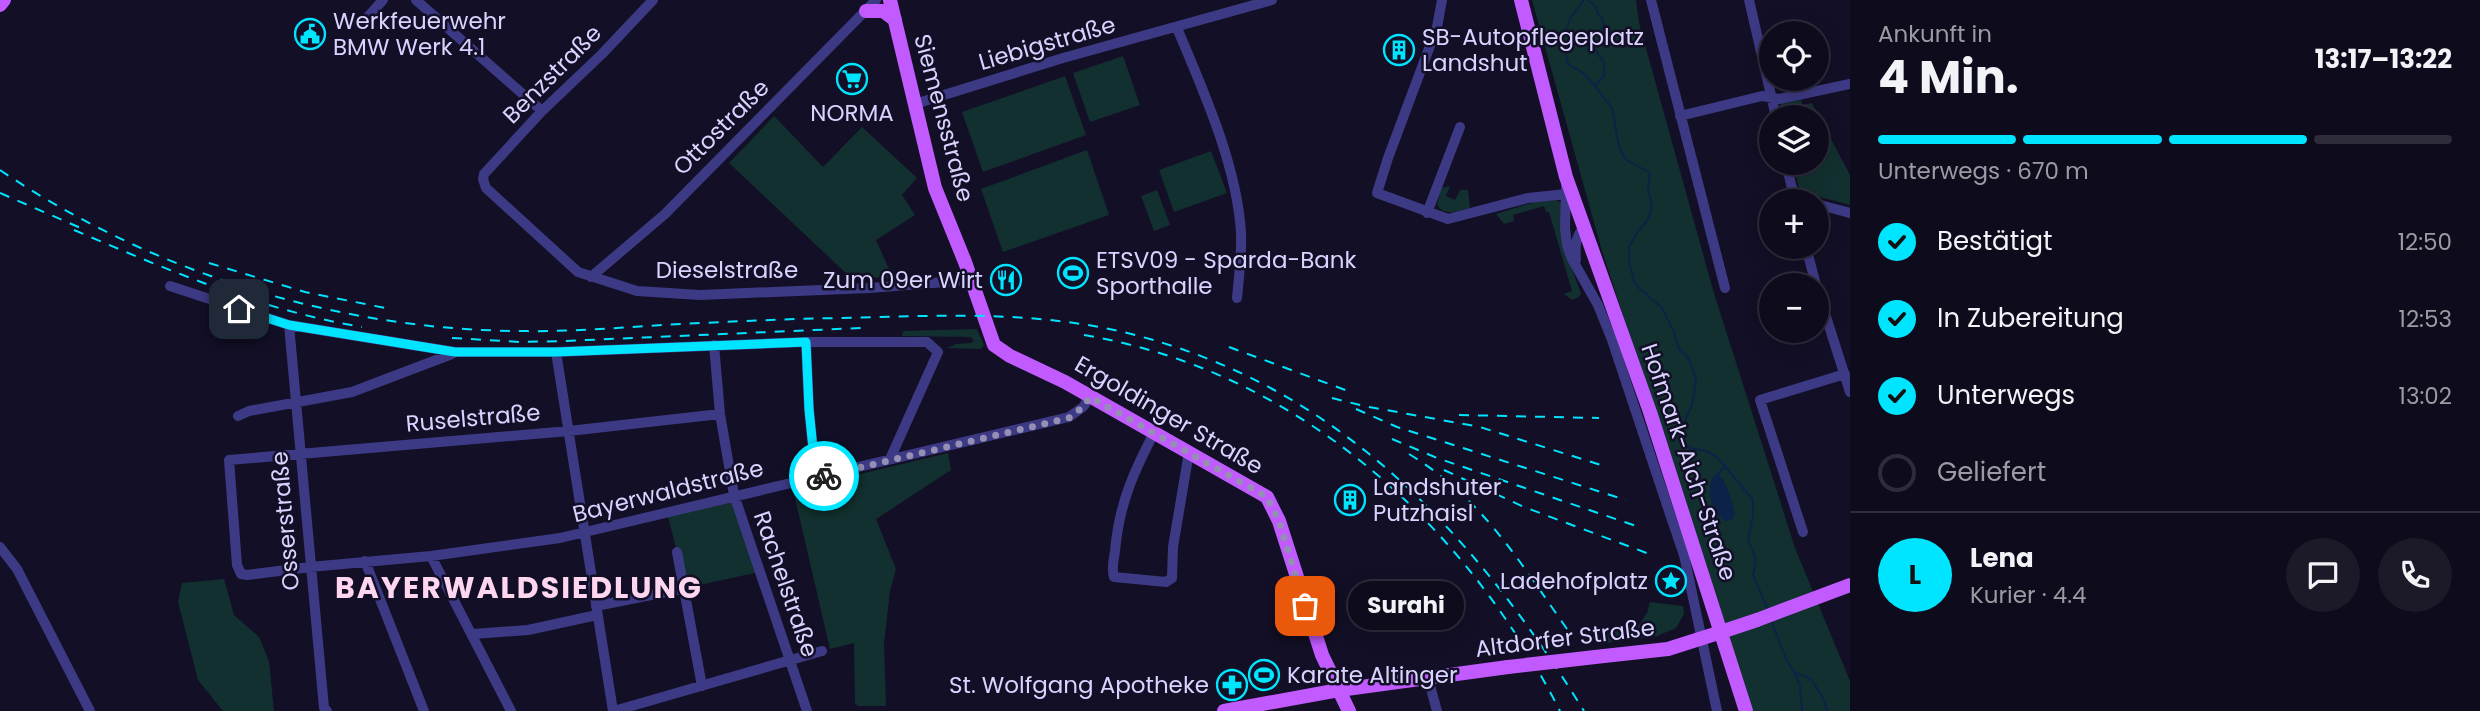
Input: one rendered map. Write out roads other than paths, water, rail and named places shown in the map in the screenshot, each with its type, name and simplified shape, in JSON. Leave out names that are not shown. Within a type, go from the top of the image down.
[{"type":"main road","points":[[0,5],[4,0]]},
{"type":"main road","name":"Siemensstraße","points":[[890,0],[936,188],[986,326]]},
{"type":"main road","name":"Hofmark-Aich-Straße","points":[[1521,0],[1566,177],[1650,412],[1746,711]]},
{"type":"main road","points":[[871,5],[895,20]]},
{"type":"main road","name":"Ergoldinger Straße","points":[[986,326],[995,345],[1004,353],[1039,368],[1264,495],[1273,505],[1322,655],[1349,711]]},
{"type":"main road","name":"Altdorfer Straße","points":[[1229,710],[1339,690],[1508,667],[1650,652],[1708,637],[1850,585]]},
{"type":"street","points":[[364,21],[383,0]]},
{"type":"street","points":[[416,0],[542,111]]},
{"type":"street","name":"Benzstraße","points":[[483,179],[487,170],[542,111],[653,0]]},
{"type":"street","name":"Liebigstraße","points":[[915,104],[1063,58],[1272,0]]},
{"type":"street","points":[[1442,0],[1437,27],[1377,193],[1439,217],[1455,218],[1528,198],[1566,194]]},
{"type":"street","points":[[1651,0],[1725,288]]},
{"type":"street","points":[[1749,0],[1773,105]]},
{"type":"street","name":"Ottostraße","points":[[591,277],[665,214],[871,5]]},
{"type":"street","points":[[1177,28],[1209,105],[1233,186],[1241,232],[1237,298]]},
{"type":"street","points":[[1680,116],[1762,96],[1779,99],[1850,84]]},
{"type":"street","points":[[1427,213],[1460,127]]},
{"type":"street","name":"Hofmark-Aich-Straße","points":[[1566,177],[1567,244],[1577,269],[1598,305],[1612,340],[1684,555],[1708,637],[1717,711]]},
{"type":"street","name":"Dieselstraße","points":[[483,179],[486,188],[578,272],[637,291],[700,295],[971,281]]},
{"type":"street","points":[[1829,207],[1850,213]]},
{"type":"street","points":[[1577,269],[1576,240],[1579,232],[1584,229]]},
{"type":"street","points":[[170,286],[289,325],[455,352],[556,352],[806,342],[922,341],[938,352],[890,459]]},
{"type":"street","name":"Osserstraße","points":[[289,325],[310,567],[324,708],[327,711]]},
{"type":"street","points":[[1829,326],[1850,392]]},
{"type":"street","points":[[806,342],[816,478]]},
{"type":"street","name":"Rachelstraße","points":[[714,345],[720,414],[734,495],[807,711]]},
{"type":"street","points":[[238,416],[248,411],[352,392],[455,352]]},
{"type":"street","points":[[556,352],[614,711],[822,651]]},
{"type":"street","points":[[1803,532],[1760,400],[1844,374]]},
{"type":"street","name":"Bayerwaldstraße","points":[[241,574],[534,543],[1069,418],[1083,407],[1090,397]]},
{"type":"street","name":"Ruselstraße","points":[[241,574],[236,560],[229,460],[569,431],[720,414]]},
{"type":"street","points":[[1154,433],[1130,480],[1122,504],[1116,535],[1113,576],[1166,582],[1172,578],[1173,547],[1189,452]]},
{"type":"street","points":[[0,547],[17,569],[90,711]]},
{"type":"street","points":[[677,552],[702,686]]},
{"type":"street","points":[[431,556],[511,711]]},
{"type":"street","points":[[365,561],[425,711]]},
{"type":"street","points":[[473,634],[528,630],[686,589]]},
{"type":"street","points":[[1428,678],[1437,711]]},
{"type":"water","points":[[1718,474],[1729,493],[1735,515],[1732,520],[1724,521],[1711,499],[1711,481],[1714,475]]},
{"type":"waterway","points":[[1584,0],[1570,19],[1562,40],[1568,64],[1583,73],[1594,85]]},
{"type":"waterway","points":[[1588,0],[1595,6],[1604,22],[1603,28],[1592,37],[1591,43],[1604,63],[1604,76],[1595,86],[1612,108],[1619,147],[1625,159],[1650,173],[1648,189],[1652,206],[1648,220],[1629,247],[1629,262],[1634,281],[1662,308],[1679,349],[1686,355],[1696,379],[1692,405],[1682,427],[1681,437],[1689,448],[1706,451],[1717,457],[1753,500],[1748,539],[1756,560],[1753,575],[1767,608]]},
{"type":"waterway","points":[[1718,474],[1726,465]]},
{"type":"waterway","points":[[1771,620],[1786,659],[1794,672],[1811,679],[1823,698],[1827,711]]},
{"type":"waterway","points":[[1794,672],[1800,685],[1802,711]]},
{"type":"railway","points":[[0,170],[58,206],[119,238],[183,266],[315,307],[383,320],[451,328],[538,331],[795,319],[1017,317],[1123,332],[1200,356],[1270,388],[1334,427],[1392,474],[1446,526],[1495,583],[1541,645],[1584,711]]},
{"type":"railway","points":[[0,193],[83,229]]},
{"type":"railway","points":[[74,230],[215,287],[287,310],[362,327]]},
{"type":"railway","points":[[209,263],[305,292],[390,309]]},
{"type":"railway","points":[[452,338],[521,342],[564,341],[861,328]]},
{"type":"railway","points":[[1084,335],[1162,354],[1235,382],[1303,420],[1366,466],[1424,518],[1475,578],[1521,642],[1560,711]]},
{"type":"railway","points":[[1229,347],[1348,391]]},
{"type":"railway","points":[[1332,398],[1480,427],[1601,465]]},
{"type":"railway","points":[[1356,409],[1397,427],[1626,500]]},
{"type":"railway","points":[[1459,415],[1599,418]]},
{"type":"railway","points":[[1392,439],[1437,458],[1642,528]]},
{"type":"railway","points":[[1409,454],[1458,490],[1497,532],[1567,629]]},
{"type":"railway","points":[[1444,470],[1524,507],[1652,555]]},
{"type":"place","name":"Werkfeuerwehr BMW Werk 4.1","points":[[310,34]]},
{"type":"place","name":"SB-Autopflegeplatz Landshut","points":[[1399,50]]},
{"type":"place","name":"NORMA","points":[[852,79]]},
{"type":"place","name":"ETSV09 - Sparda-Bank Sporthalle","points":[[1073,273]]},
{"type":"place","name":"Zum 09er Wirt","points":[[1006,280]]},
{"type":"place","name":"Landshuter Putzhaisl","points":[[1350,500]]},
{"type":"place","name":"Ladehofplatz","points":[[1671,581]]},
{"type":"place","name":"Surahi","points":[[1305,606]]},
{"type":"place","name":"Karate Altinger","points":[[1264,675]]},
{"type":"place","name":"St. Wolfgang Apotheke","points":[[1232,685]]},
{"type":"district","name":"BAYERWALDSIEDLUNG","points":[[519,588]]}]
